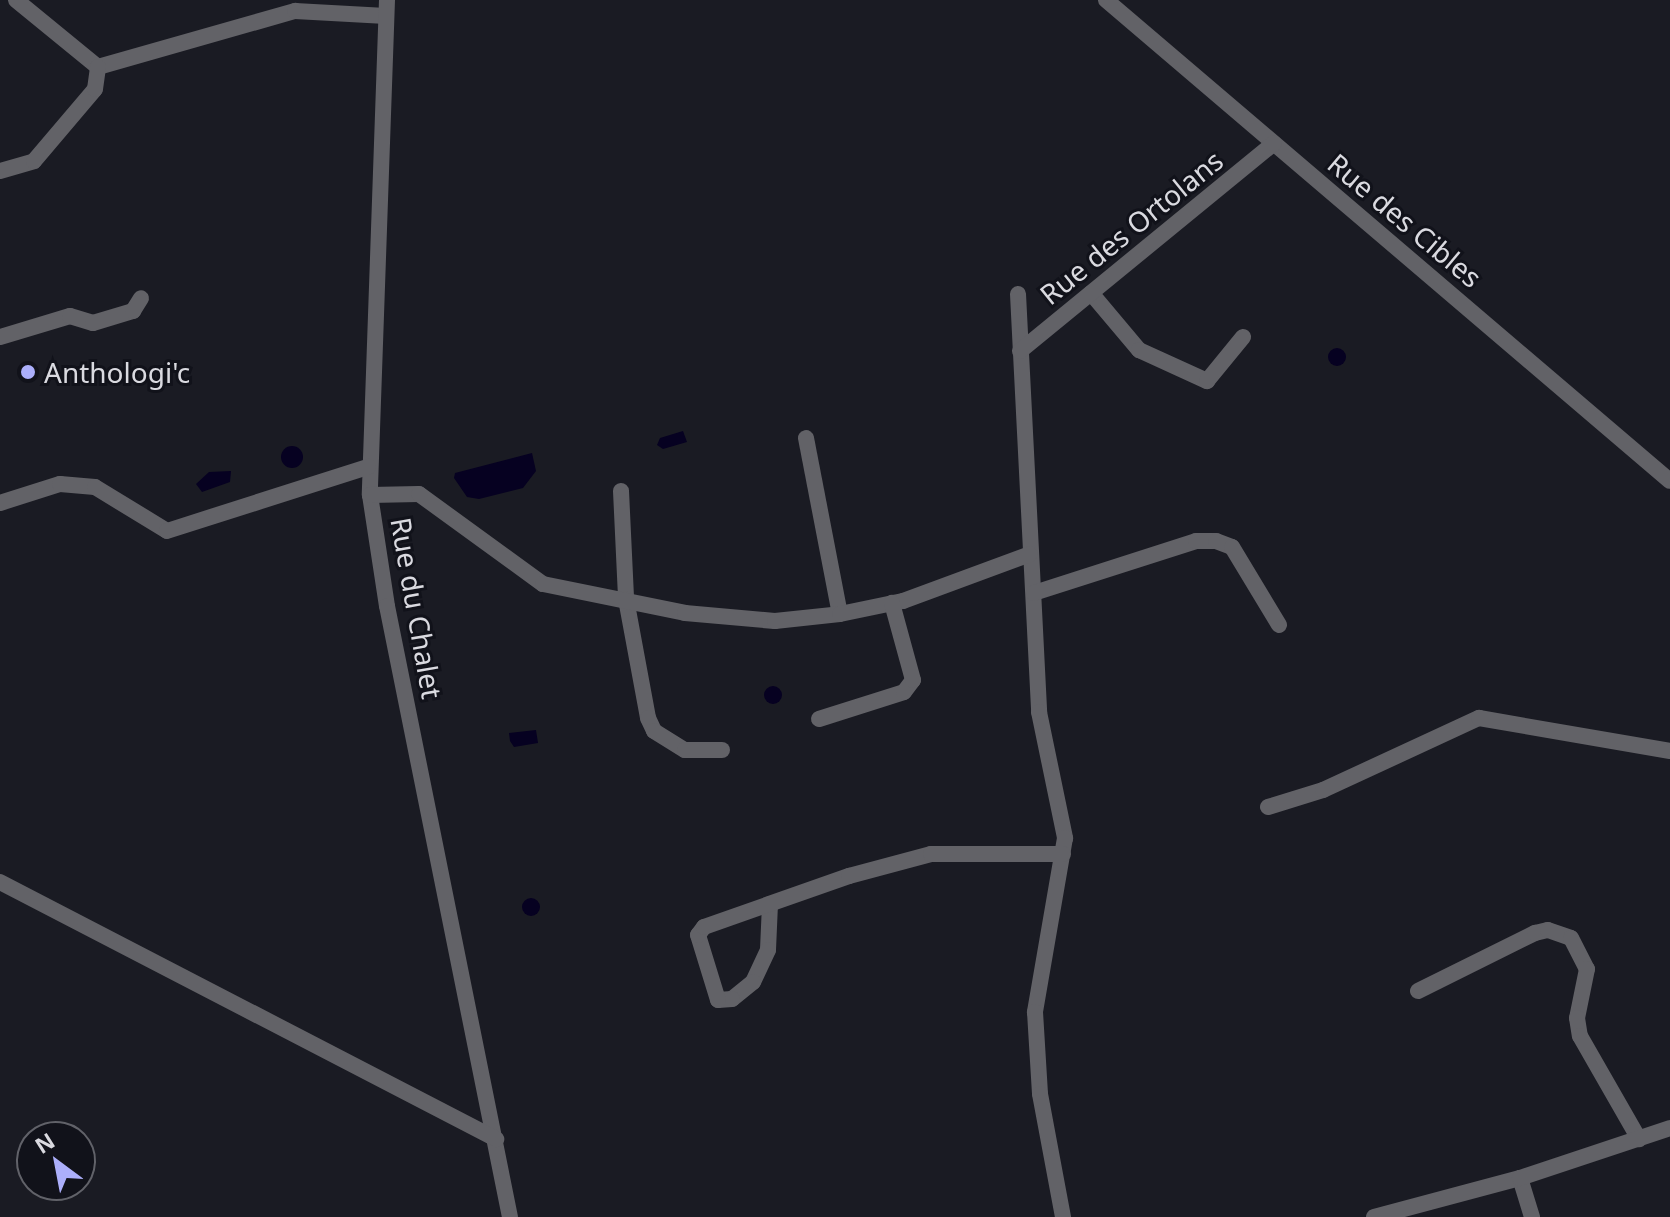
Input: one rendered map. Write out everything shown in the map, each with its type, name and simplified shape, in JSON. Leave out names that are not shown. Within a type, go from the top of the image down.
[{"type":"street","points":[[16,0],[98,67]]},
{"type":"street","name":"Rue des Cibles","points":[[1106,0],[1670,481]]},
{"type":"street","points":[[98,67],[295,11],[387,8]]},
{"type":"street","name":"Rue du Chalet","points":[[387,8],[368,467],[370,495],[387,606],[510,1217]]},
{"type":"street","points":[[0,171],[34,161],[95,89],[98,67]]},
{"type":"street","name":"Rue des Ortolans","points":[[1020,351],[1274,143]]},
{"type":"street","points":[[1091,293],[1139,350],[1207,381],[1243,337]]},
{"type":"street","points":[[1018,294],[1039,712],[1065,838],[1035,1012],[1040,1094],[1063,1217]]},
{"type":"street","points":[[0,337],[70,316],[93,323],[133,311],[141,298]]},
{"type":"street","points":[[806,438],[840,614]]},
{"type":"street","points":[[0,503],[60,484],[95,487],[167,531],[368,467]]},
{"type":"street","points":[[621,491],[626,599],[654,731],[685,750],[722,750]]},
{"type":"street","points":[[370,495],[419,494],[543,584],[685,613],[775,621],[840,614],[892,603],[1030,554]]},
{"type":"street","points":[[1034,593],[1196,541],[1216,541],[1232,547],[1279,625]]},
{"type":"street","points":[[819,719],[904,692],[913,680],[892,603]]},
{"type":"street","points":[[1268,807],[1323,790],[1479,718],[1670,751]]},
{"type":"street","points":[[770,904],[768,950],[753,982],[732,999],[718,1000],[698,935],[704,927],[770,904],[931,854],[1063,854]]},
{"type":"street","points":[[0,882],[496,1139]]},
{"type":"street","points":[[1418,991],[1535,933],[1548,930],[1571,938],[1587,969],[1577,1018],[1580,1036],[1639,1139]]},
{"type":"street","points":[[1374,1217],[1520,1178],[1670,1128]]},
{"type":"street","points":[[1520,1178],[1532,1217]]},
{"type":"shaded area","points":[[1337,348],[1346,357],[1337,366],[1328,357]]},
{"type":"shaded area","points":[[683,431],[687,442],[663,449],[657,445],[660,438]]},
{"type":"shaded area","points":[[292,446],[300,449],[303,457],[300,465],[292,468],[284,465],[281,457],[284,449]]},
{"type":"shaded area","points":[[532,453],[536,471],[523,488],[479,499],[467,497],[454,478],[455,473]]},
{"type":"shaded area","points":[[231,471],[230,482],[202,492],[196,484],[209,472]]},
{"type":"shaded area","points":[[773,686],[782,695],[773,704],[764,695]]},
{"type":"shaded area","points":[[536,730],[538,743],[514,747],[510,741],[509,733]]},
{"type":"shaded area","points":[[531,898],[540,907],[531,916],[522,907]]},
{"type":"place","name":"Anthologi'c","points":[[28,372]]}]
